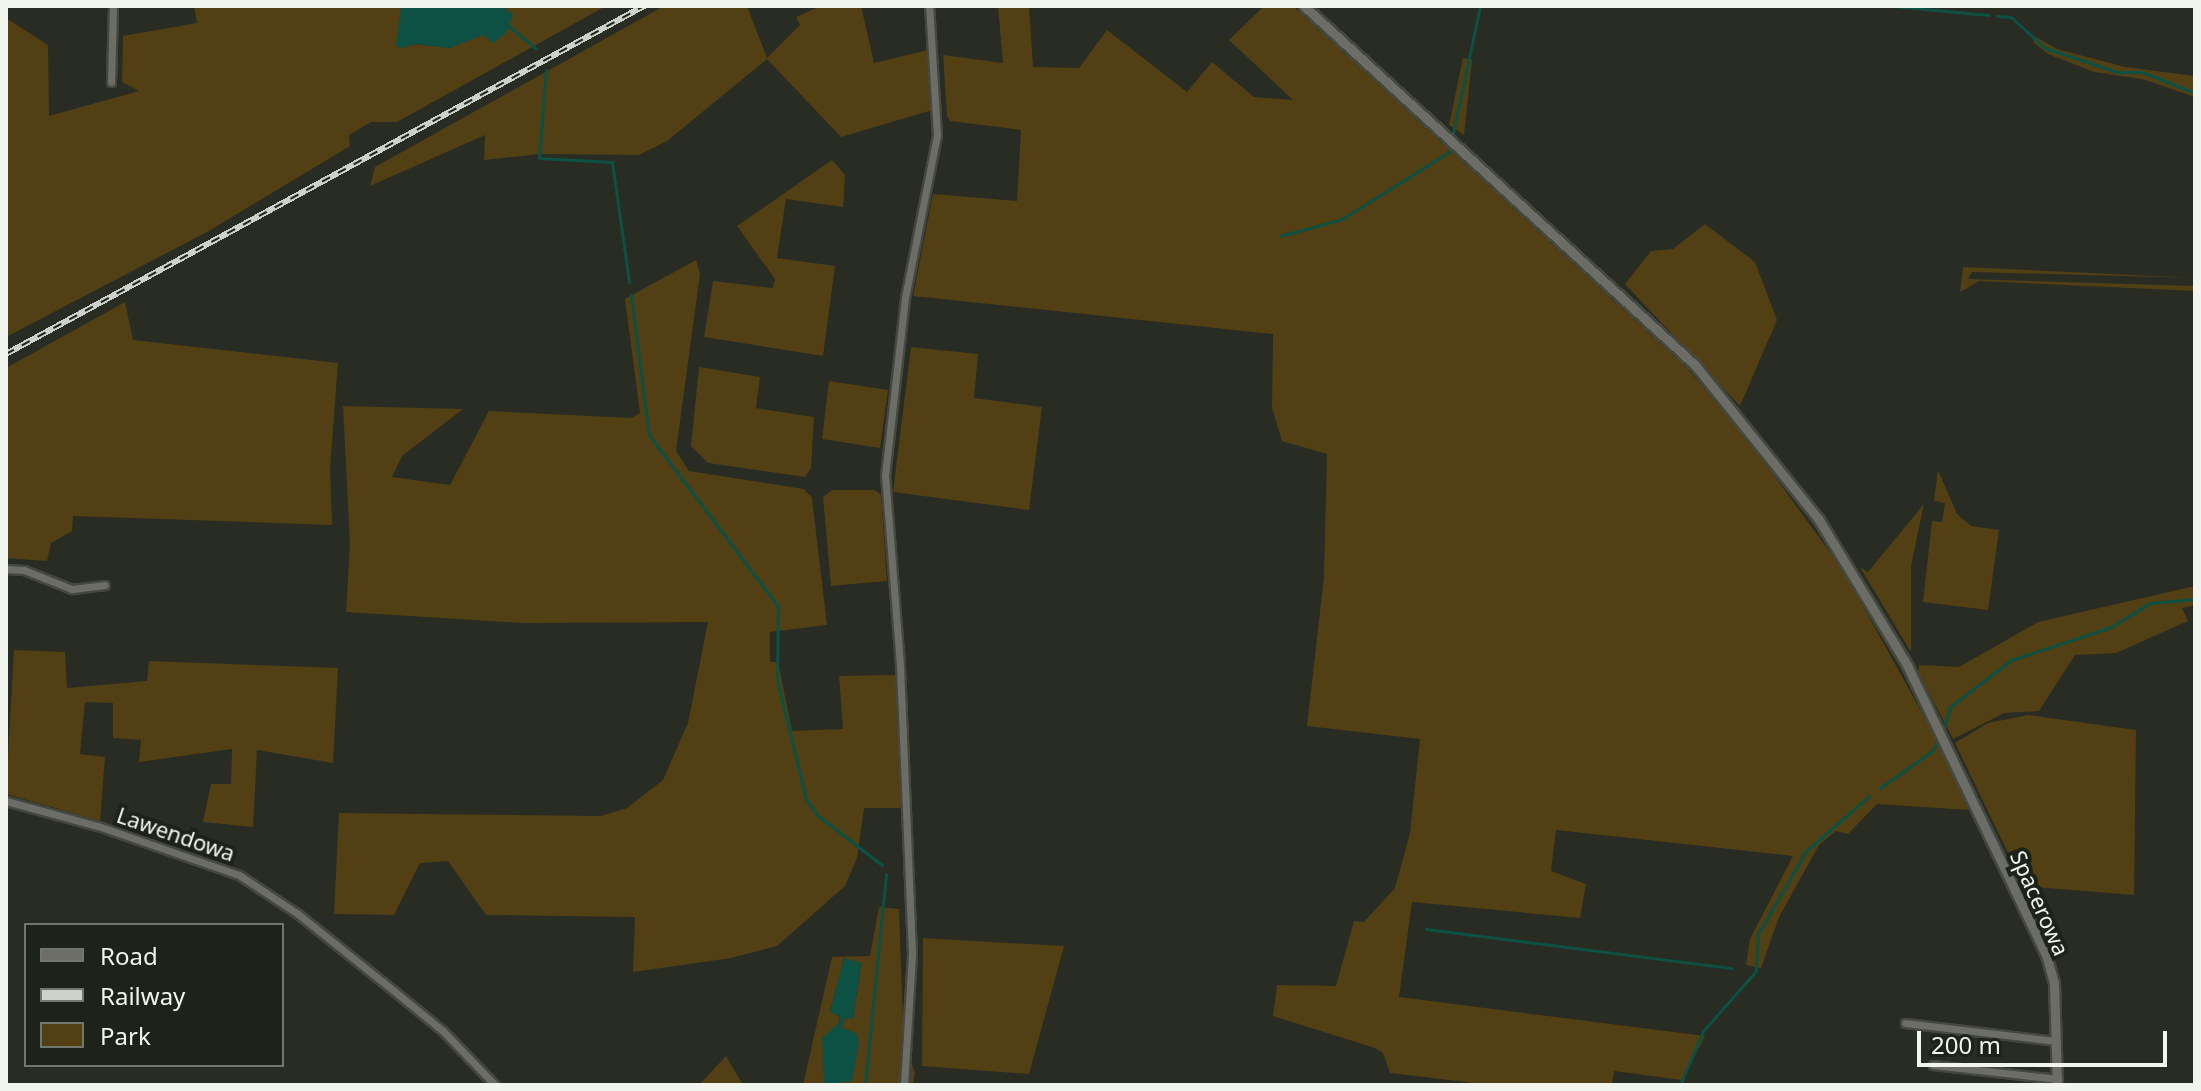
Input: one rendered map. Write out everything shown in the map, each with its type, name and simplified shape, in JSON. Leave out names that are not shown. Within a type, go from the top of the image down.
[{"type":"street","points":[[111,82],[113,6]]},
{"type":"street","points":[[904,1085],[910,1047],[912,953],[900,665],[885,476],[905,298],[939,116],[929,6]]},
{"type":"street","name":"Spacerowa","points":[[1304,6],[1695,365],[1753,433],[1875,608],[1946,744],[2046,955],[2054,983],[2057,1082]]},
{"type":"street","points":[[6,569],[24,570],[72,589],[105,585]]},
{"type":"street","name":"Lawendowa","points":[[6,801],[207,862],[273,895],[443,1031],[495,1085]]},
{"type":"street","points":[[1905,1023],[2057,1041]]},
{"type":"street","points":[[1933,1065],[2057,1082]]},
{"type":"green space","points":[[194,6],[401,6],[401,48],[416,44],[450,48],[512,15],[502,6],[606,6],[397,122],[371,122],[349,135],[350,146],[207,232],[6,337],[6,18],[48,45],[49,116],[139,91],[122,82],[123,36],[197,23]]},
{"type":"green space","points":[[664,6],[747,6],[767,58],[800,25],[796,17],[821,6],[861,6],[874,63],[928,50],[936,109],[841,137],[767,59],[667,141],[639,155],[541,154],[484,160],[485,135],[370,186],[375,167]]},
{"type":"green space","points":[[998,6],[1029,6],[1033,67],[1079,68],[1107,30],[1187,92],[1212,62],[1254,97],[1293,100],[1229,40],[1264,6],[1293,6],[1687,368],[1748,440],[1843,570],[1942,749],[1969,810],[1877,804],[1848,834],[1836,831],[1819,845],[1779,917],[1761,968],[1746,965],[1750,939],[1793,856],[1556,830],[1551,871],[1586,884],[1580,918],[1412,902],[1399,997],[1705,1036],[1682,1080],[1614,1071],[1612,1085],[1491,1085],[1390,1073],[1383,1053],[1375,1048],[1273,1016],[1277,985],[1336,986],[1354,921],[1364,922],[1395,888],[1410,833],[1420,739],[1307,726],[1324,577],[1327,454],[1282,441],[1272,408],[1273,334],[913,296],[933,194],[1017,201],[1021,130],[950,121],[947,116],[943,55],[1003,63]]},
{"type":"green space","points":[[2036,37],[2057,49],[2125,67],[2195,76],[2195,97],[2142,79],[2094,72],[2048,54],[2033,42]]},
{"type":"green space","points":[[1463,58],[1472,60],[1464,135],[1449,125]]},
{"type":"green space","points":[[832,160],[845,175],[843,207],[786,199],[777,258],[835,266],[823,356],[704,337],[713,281],[773,288],[775,279],[737,226]]},
{"type":"green space","points":[[1705,224],[1755,262],[1777,320],[1740,406],[1625,284],[1651,251],[1673,249]]},
{"type":"green space","points":[[696,260],[700,274],[676,451],[689,471],[804,489],[812,498],[827,625],[770,632],[770,662],[778,662],[792,731],[843,729],[839,676],[896,675],[904,808],[864,808],[857,858],[845,886],[777,946],[731,958],[633,972],[635,917],[486,915],[448,861],[420,863],[394,915],[334,914],[339,813],[601,816],[627,808],[663,780],[688,723],[708,622],[524,623],[346,612],[350,544],[343,406],[463,409],[402,456],[392,477],[450,485],[489,411],[632,418],[640,413],[625,299]]},
{"type":"green space","points":[[1963,267],[2195,278],[1972,272],[1968,279],[2195,286],[2195,291],[1979,281],[1960,292]]},
{"type":"green space","points":[[125,302],[133,340],[338,363],[330,469],[332,525],[73,516],[72,531],[51,543],[47,561],[6,558],[6,368]]},
{"type":"green space","points":[[911,347],[978,354],[974,398],[1042,407],[1029,510],[893,492]]},
{"type":"green space","points":[[699,367],[760,377],[756,408],[814,417],[811,468],[805,477],[708,463],[691,446]]},
{"type":"green space","points":[[829,381],[888,390],[880,448],[822,439]]},
{"type":"green space","points":[[1938,470],[1957,514],[1971,526],[1999,530],[1988,610],[1923,602],[1932,521],[1942,522],[1945,503],[1934,501]]},
{"type":"green space","points":[[832,490],[875,490],[881,495],[887,581],[831,586],[823,497]]},
{"type":"green space","points":[[1924,504],[1911,566],[1911,652],[1860,567],[1868,572]]},
{"type":"green space","points":[[2195,586],[2195,605],[2182,608],[2188,621],[2116,653],[2075,655],[2039,711],[2004,713],[1953,739],[1918,672],[1919,665],[1959,667],[2038,622]]},
{"type":"green space","points":[[14,650],[65,652],[67,688],[147,681],[149,661],[338,668],[333,763],[257,750],[253,827],[203,822],[211,784],[231,784],[232,749],[139,762],[141,740],[113,738],[113,703],[85,702],[80,754],[105,757],[100,821],[6,794]]},
{"type":"green space","points":[[2028,715],[2136,730],[2134,895],[2024,886],[1955,743],[1988,723]]},
{"type":"green space","points":[[879,907],[899,909],[904,1048],[915,1072],[913,1085],[833,1085],[841,1028],[845,1018],[853,1018],[861,964],[844,958],[830,1012],[840,1016],[825,1084],[803,1085],[832,957],[870,956]]},
{"type":"green space","points":[[923,938],[1064,946],[1029,1074],[922,1066]]},
{"type":"green space","points":[[726,1056],[743,1085],[699,1085]]},
{"type":"water","points":[[401,6],[502,6],[513,15],[506,33],[493,43],[483,35],[450,48],[416,44],[401,48],[396,46]]},
{"type":"water","points":[[844,958],[861,963],[853,1019],[845,1018],[842,1028],[856,1033],[859,1042],[852,1081],[824,1085],[822,1038],[839,1023],[840,1016],[830,1012]]},
{"type":"waterway","points":[[1280,236],[1342,219],[1449,152],[1480,6]]},
{"type":"waterway","points":[[1892,6],[1989,15]]},
{"type":"waterway","points":[[1997,16],[2011,17],[2045,48],[2117,72],[2142,72],[2195,93]]},
{"type":"waterway","points":[[509,26],[536,49]]},
{"type":"waterway","points":[[546,70],[539,158],[612,162],[629,282]]},
{"type":"waterway","points":[[631,295],[649,435],[778,606],[777,680],[806,799],[817,815],[882,865]]},
{"type":"waterway","points":[[1943,732],[1950,707],[2011,660],[2111,627],[2150,603],[2195,599]]},
{"type":"waterway","points":[[1880,788],[1932,751],[1940,738]]},
{"type":"waterway","points":[[1680,1085],[1703,1031],[1756,971],[1758,934],[1806,851],[1869,796]]},
{"type":"waterway","points":[[865,1085],[886,874]]},
{"type":"waterway","points":[[1426,929],[1732,968]]},
{"type":"railway","points":[[6,354],[644,6]]}]
